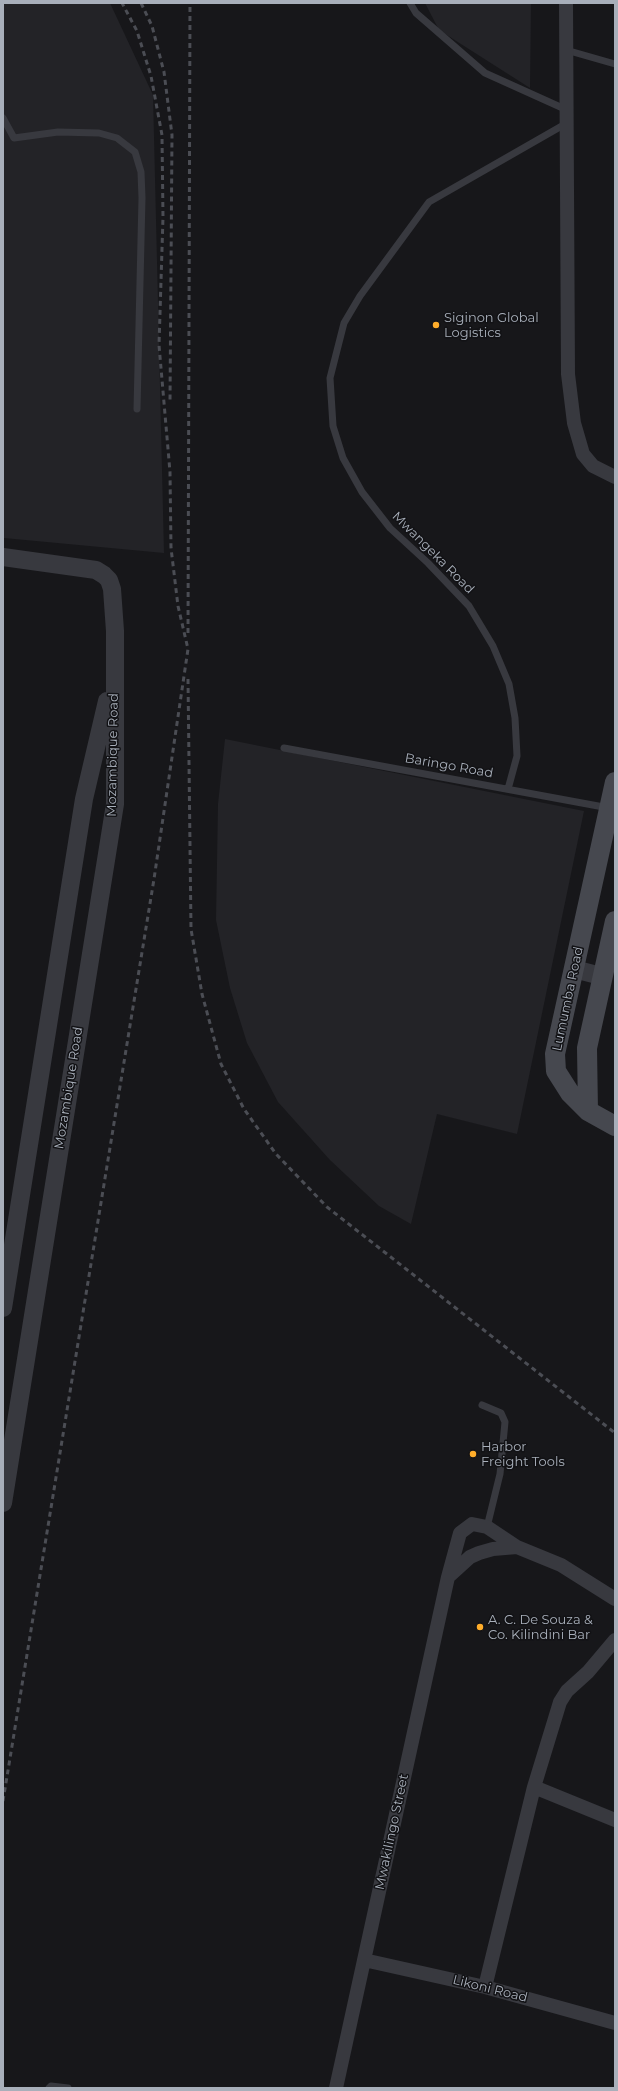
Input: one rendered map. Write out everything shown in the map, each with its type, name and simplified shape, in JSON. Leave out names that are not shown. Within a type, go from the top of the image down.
[{"type":"main road","name":"Lumumba Road","points":[[615,782],[555,1054],[556,1071],[570,1093],[588,1111],[615,1126]]},
{"type":"main road","points":[[588,1111],[586,1058],[601,976],[615,921]]},
{"type":"street","points":[[566,3],[568,374],[574,423],[583,454],[593,466],[615,477]]},
{"type":"street","name":"Mozambique Road","points":[[3,557],[96,570],[109,580],[112,589],[115,671],[115,804],[3,1504]]},
{"type":"street","name":"Mozambique Road","points":[[3,1308],[84,799],[115,671]]},
{"type":"street","points":[[574,969],[601,976]]},
{"type":"street","name":"Mwakilingo Street","points":[[336,2088],[448,1577],[460,1533],[472,1524],[487,1527]]},
{"type":"street","points":[[487,1527],[517,1547],[561,1565],[615,1599]]},
{"type":"street","points":[[448,1577],[470,1557],[493,1549],[517,1547]]},
{"type":"street","points":[[485,1987],[534,1787],[560,1702],[567,1691],[588,1672],[615,1640]]},
{"type":"street","points":[[534,1787],[615,1820]]},
{"type":"street","name":"Likoni Road","points":[[364,1960],[485,1987],[615,2023]]},
{"type":"lane","points":[[410,3],[416,13],[484,73],[567,116]]},
{"type":"lane","points":[[566,50],[615,64]]},
{"type":"lane","name":"Mwangeka Road","points":[[508,789],[517,756],[515,718],[509,684],[494,646],[469,606],[428,563],[390,528],[362,492],[343,458],[333,426],[330,378],[344,323],[360,296],[429,202],[567,116]]},
{"type":"lane","points":[[3,118],[14,138],[58,132],[99,133],[117,138],[135,152],[141,172],[142,248],[137,409]]},
{"type":"lane","name":"Baringo Road","points":[[284,748],[609,808]]},
{"type":"lane","points":[[482,1405],[501,1413],[506,1422],[500,1474],[487,1527]]},
{"type":"lane","points":[[49,2088],[50,2086],[68,2088]]},
{"type":"shaded area","points":[[3,3],[110,3],[153,95],[164,553],[4,538]]},
{"type":"shaded area","points":[[425,3],[531,3],[530,88],[439,30]]},
{"type":"shaded area","points":[[225,739],[584,811],[517,1134],[437,1114],[411,1224],[379,1206],[330,1160],[278,1102],[247,1043],[230,988],[216,920],[218,804]]},
{"type":"railway","points":[[3,1801],[154,879],[188,649],[178,606],[171,548],[170,472],[159,345],[163,217],[162,135],[151,76],[137,31],[122,3]]},
{"type":"railway","points":[[141,3],[152,26],[164,72],[172,135],[170,402]]},
{"type":"railway","points":[[188,633],[190,3]]},
{"type":"railway","points":[[188,679],[191,929],[202,994],[221,1064],[244,1109],[276,1154],[327,1207],[615,1433]]},
{"type":"place","name":"Siginon Global Logistics","points":[[436,325]]},
{"type":"place","name":"Harbor Freight Tools","points":[[473,1454]]},
{"type":"place","name":"A. C. De Souza & Co. Kilindini Bar","points":[[480,1627]]}]
